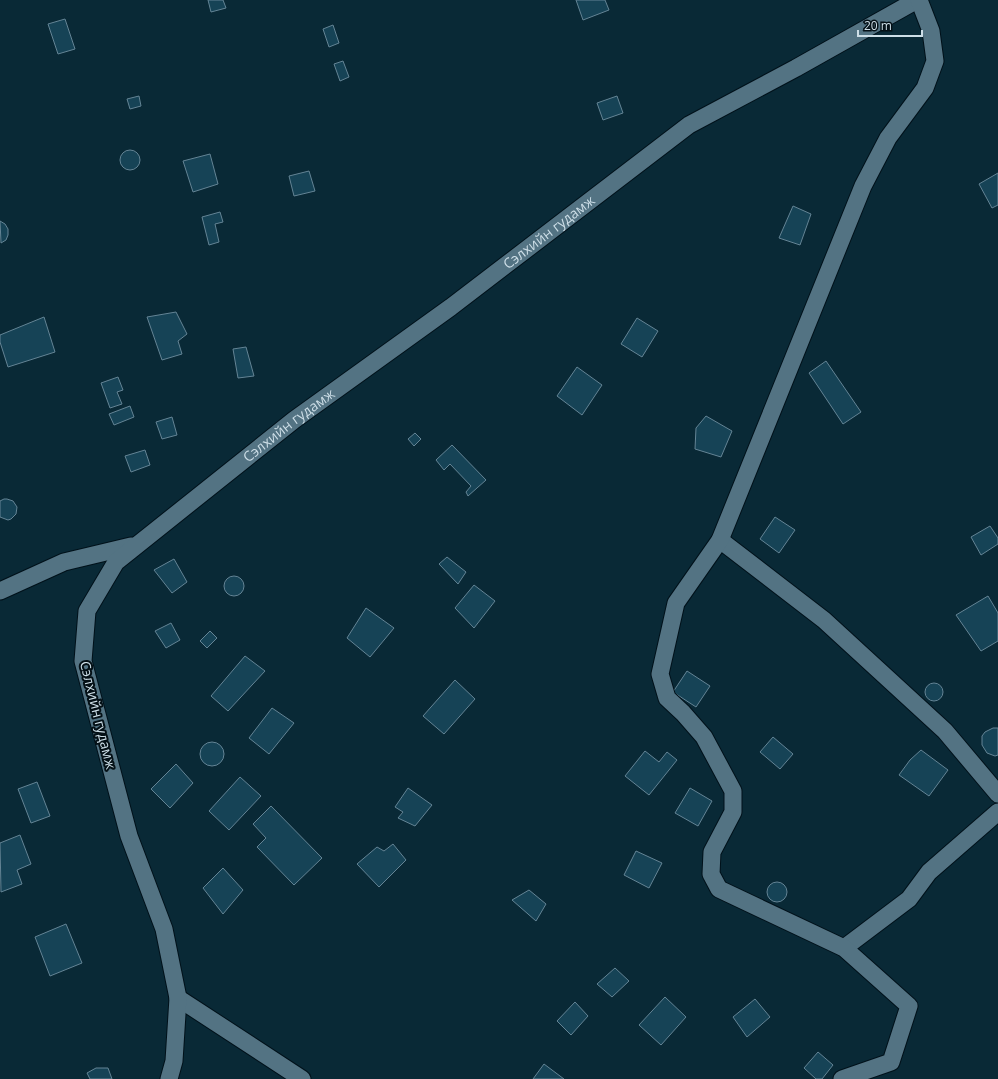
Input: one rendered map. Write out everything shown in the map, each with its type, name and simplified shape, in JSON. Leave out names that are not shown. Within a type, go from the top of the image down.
[{"type":"street","points":[[842,1079],[891,1062],[909,1006],[844,948],[719,889],[712,874],[712,852],[732,812],[733,791],[704,737],[683,713],[667,698],[660,674],[676,603],[720,540],[863,186],[888,138],[925,88],[935,62],[931,31],[918,0]]},
{"type":"street","name":"Сэлхийн гудамж","points":[[169,1079],[174,1061],[178,998],[164,928],[129,836],[83,661],[87,611],[116,562],[294,420],[451,307],[689,125],[796,68],[918,0]]},
{"type":"street","points":[[720,540],[824,620],[916,704],[945,731],[998,794]]},
{"type":"street","points":[[0,591],[64,562],[139,543]]},
{"type":"street","points":[[844,948],[910,899],[929,872],[998,812]]},
{"type":"street","points":[[178,998],[302,1079]]},
{"type":"building","points":[[208,0],[223,0],[226,8],[211,12]]},
{"type":"building","points":[[576,0],[605,0],[609,10],[583,20]]},
{"type":"building","points":[[65,19],[75,49],[58,54],[48,24]]},
{"type":"building","points":[[333,25],[339,43],[329,47],[323,29]]},
{"type":"building","points":[[343,61],[349,77],[340,81],[334,64]]},
{"type":"building","points":[[139,96],[141,106],[130,109],[127,99]]},
{"type":"building","points":[[617,96],[623,113],[603,120],[597,103]]},
{"type":"building","points":[[126,150],[134,150],[140,156],[140,164],[134,170],[126,170],[120,164],[120,156]]},
{"type":"building","points":[[210,154],[218,184],[193,192],[183,161]]},
{"type":"building","points":[[309,171],[315,191],[294,196],[289,176]]},
{"type":"building","points":[[998,173],[998,205],[992,208],[979,184]]},
{"type":"building","points":[[793,206],[811,214],[800,245],[779,238]]},
{"type":"building","points":[[220,212],[223,222],[215,224],[219,242],[209,245],[202,217]]},
{"type":"building","points":[[0,221],[5,224],[8,229],[6,240],[1,243]]},
{"type":"building","points":[[176,312],[187,334],[178,341],[182,354],[162,360],[147,317]]},
{"type":"building","points":[[44,317],[55,352],[8,367],[0,342],[0,335]]},
{"type":"building","points":[[637,318],[658,331],[642,357],[621,344]]},
{"type":"building","points":[[246,347],[254,376],[238,378],[233,349]]},
{"type":"building","points":[[826,361],[861,412],[843,424],[809,373]]},
{"type":"building","points":[[577,367],[602,385],[582,415],[557,396]]},
{"type":"building","points":[[118,377],[123,390],[117,392],[122,404],[110,408],[101,383]]},
{"type":"building","points":[[130,406],[134,417],[114,425],[109,414]]},
{"type":"building","points":[[706,416],[732,431],[721,457],[695,449],[696,428]]},
{"type":"building","points":[[172,417],[177,435],[162,439],[156,422]]},
{"type":"building","points":[[415,433],[421,439],[414,446],[408,439]]},
{"type":"building","points":[[452,445],[486,480],[468,496],[466,492],[471,486],[450,464],[444,470],[436,460]]},
{"type":"building","points":[[145,450],[150,465],[131,472],[125,456]]},
{"type":"building","points":[[4,499],[13,501],[17,507],[16,514],[8,520],[0,517],[0,501]]},
{"type":"building","points":[[775,517],[795,530],[779,553],[760,539]]},
{"type":"building","points":[[990,526],[998,538],[998,544],[981,555],[971,537]]},
{"type":"building","points":[[447,557],[466,572],[458,584],[439,564]]},
{"type":"building","points":[[174,559],[187,582],[172,593],[154,570]]},
{"type":"building","points":[[234,576],[241,579],[244,586],[241,593],[234,596],[227,593],[224,586],[227,579]]},
{"type":"building","points":[[474,585],[495,601],[474,628],[455,608]]},
{"type":"building","points":[[988,596],[998,613],[998,641],[981,651],[956,615]]},
{"type":"building","points":[[366,608],[394,628],[370,657],[347,638]]},
{"type":"building","points":[[171,623],[180,640],[166,648],[155,631]]},
{"type":"building","points":[[210,631],[217,638],[207,648],[200,641]]},
{"type":"building","points":[[245,656],[265,671],[228,711],[211,696]]},
{"type":"building","points":[[687,671],[710,686],[696,707],[673,692]]},
{"type":"building","points":[[455,680],[475,699],[444,734],[423,716]]},
{"type":"building","points":[[934,683],[938,684],[942,688],[942,696],[938,700],[934,701],[930,700],[926,696],[925,692],[926,688],[930,684]]},
{"type":"building","points":[[272,708],[294,723],[269,754],[249,738]]},
{"type":"building","points":[[993,728],[998,728],[998,755],[995,756],[987,753],[982,745],[982,736],[985,732]]},
{"type":"building","points":[[773,737],[793,754],[780,769],[760,752]]},
{"type":"building","points":[[212,742],[217,743],[223,749],[223,759],[217,765],[212,766],[207,765],[201,759],[200,754],[201,749],[207,743]]},
{"type":"building","points":[[921,750],[948,770],[929,796],[899,775],[910,760]]},
{"type":"building","points":[[645,751],[659,762],[667,752],[677,760],[649,795],[625,776]]},
{"type":"building","points":[[176,764],[193,783],[170,808],[151,789]]},
{"type":"building","points":[[240,777],[261,796],[229,830],[209,811]]},
{"type":"building","points":[[37,782],[50,816],[31,823],[18,789]]},
{"type":"building","points":[[408,788],[432,805],[415,826],[398,818],[403,812],[395,807]]},
{"type":"building","points":[[690,788],[712,801],[698,826],[675,813]]},
{"type":"building","points":[[271,806],[322,858],[294,885],[257,847],[266,838],[253,824]]},
{"type":"building","points":[[20,835],[31,864],[17,870],[22,884],[1,892],[0,843]]},
{"type":"building","points":[[393,844],[406,860],[379,887],[357,864],[377,847],[384,851]]},
{"type":"building","points":[[636,851],[662,863],[649,888],[624,875]]},
{"type":"building","points":[[223,868],[243,890],[223,914],[203,888]]},
{"type":"building","points":[[777,882],[784,885],[787,892],[784,899],[777,902],[770,899],[767,892],[770,885]]},
{"type":"building","points":[[529,890],[546,904],[536,921],[512,900]]},
{"type":"building","points":[[66,924],[82,963],[50,976],[35,937]]},
{"type":"building","points":[[615,968],[629,981],[612,997],[597,984]]},
{"type":"building","points":[[665,997],[686,1017],[661,1045],[639,1025]]},
{"type":"building","points":[[755,999],[770,1017],[747,1037],[733,1017]]},
{"type":"building","points":[[575,1002],[588,1016],[571,1035],[557,1021]]},
{"type":"building","points":[[818,1052],[833,1065],[822,1079],[816,1079],[804,1068]]},
{"type":"building","points":[[544,1064],[564,1079],[533,1079]]},
{"type":"building","points":[[96,1068],[108,1068],[112,1079],[90,1079],[87,1073]]}]
